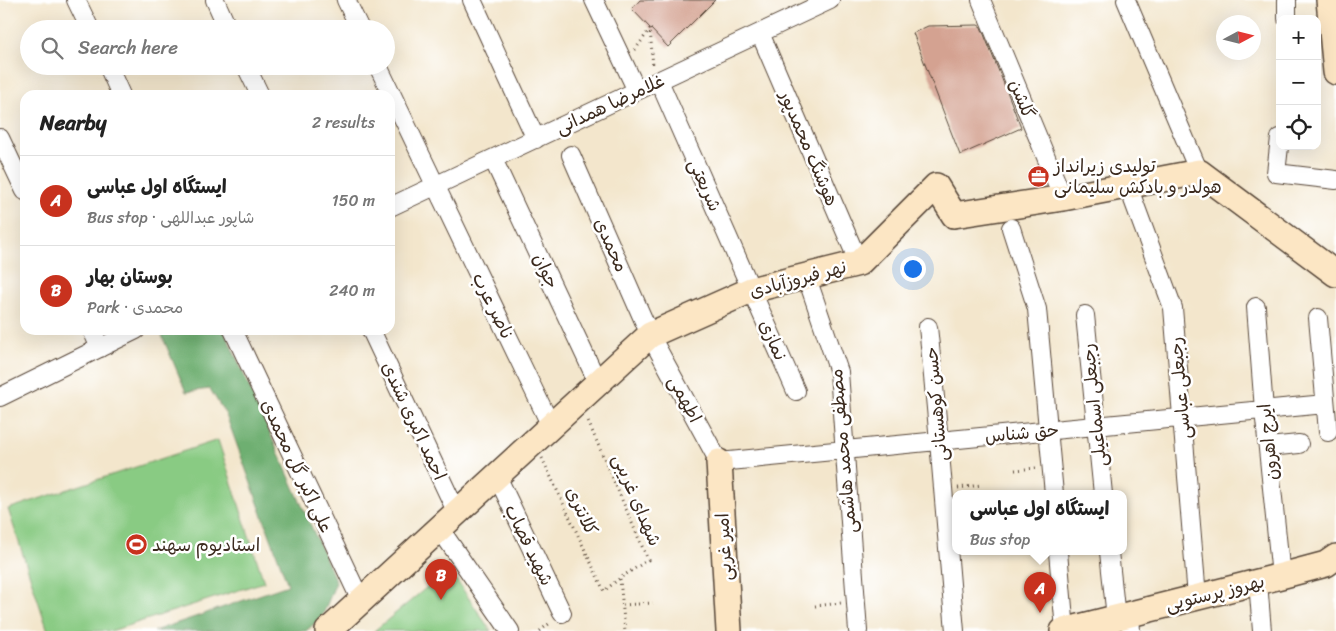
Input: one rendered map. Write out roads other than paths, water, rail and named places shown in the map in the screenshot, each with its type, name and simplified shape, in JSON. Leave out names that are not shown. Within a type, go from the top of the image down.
[{"type":"street","points":[[76,0],[86,20]]},
{"type":"street","points":[[215,0],[224,20]]},
{"type":"street","points":[[346,0],[356,20]]},
{"type":"street","points":[[472,0],[536,139]]},
{"type":"street","points":[[594,0],[637,91]]},
{"type":"street","name":"غلامرضا همدانی","points":[[395,205],[830,0]]},
{"type":"street","name":"گلشن","points":[[981,0],[1063,198]]},
{"type":"street","points":[[1126,0],[1199,172],[1336,274]]},
{"type":"street","points":[[1287,0],[1287,15]]},
{"type":"street","points":[[1329,0],[1334,34],[1336,72]]},
{"type":"street","name":"هوشنگ محمدپور","points":[[760,33],[859,263]]},
{"type":"street","points":[[112,75],[120,90]]},
{"type":"street","points":[[250,75],[258,90]]},
{"type":"street","name":"ناصر عرب","points":[[382,75],[390,90]]},
{"type":"street","name":"شریعتی","points":[[656,82],[751,290]]},
{"type":"street","name":"ناصر عرب","points":[[395,101],[436,186],[543,434]]},
{"type":"street","points":[[0,138],[20,180]]},
{"type":"street","points":[[1279,150],[1276,173],[1336,180]]},
{"type":"street","name":"محمدی","points":[[572,155],[650,335]]},
{"type":"street","name":"جوان","points":[[493,159],[598,383]]},
{"type":"street","name":"نهر فیروزآبادی","points":[[328,631],[650,335],[751,290],[859,263],[936,186],[954,215],[1063,198],[1199,172]]},
{"type":"street","name":"رجبعلی عباسی","points":[[1128,186],[1173,308],[1197,597]]},
{"type":"street","points":[[1011,228],[1037,309],[1054,490]]},
{"type":"street","name":"مصطفی محمد هاشمی","points":[[806,275],[839,372],[858,631]]},
{"type":"street","name":"نمازی","points":[[751,290],[796,391]]},
{"type":"street","name":"ایرج اهرون","points":[[1256,307],[1268,447],[1270,579],[1262,631]]},
{"type":"street","name":"رجبعلی اسماعیلی","points":[[1085,316],[1103,490]]},
{"type":"street","points":[[1318,318],[1328,432]]},
{"type":"street","name":"حسن کوهستانی","points":[[928,327],[940,441],[955,631]]},
{"type":"street","points":[[94,335],[100,348]]},
{"type":"street","points":[[0,396],[126,335]]},
{"type":"street","name":"علی اکبر گل محمدی","points":[[235,335],[361,601]]},
{"type":"street","name":"احمد اکبری شندی","points":[[373,335],[448,521]]},
{"type":"street","name":"اطهمی","points":[[650,335],[719,462]]},
{"type":"street","name":"حق شناس","points":[[719,462],[1325,404]]},
{"type":"street","points":[[1268,447],[1299,444]]},
{"type":"street","name":"امیر غربی","points":[[719,462],[729,631]]},
{"type":"street","name":"شهید قصاب","points":[[497,476],[562,613]]},
{"type":"street","points":[[448,521],[510,631]]},
{"type":"street","points":[[1058,555],[1064,631]]},
{"type":"street","points":[[1110,555],[1126,621]]},
{"type":"street","name":"بهروز پرستویی","points":[[1064,631],[1126,621],[1197,597],[1333,562]]},
{"type":"place","name":"تولیدی زیرانداز هولدر و بادکش سلیمانی","points":[[1038,176]]},
{"type":"place","name":"استادیوم سهند","points":[[136,545]]},
{"type":"place","name":"بوستان بهار","points":[[441,600]]},
{"type":"place","name":"ایستگاه اول عباسی","points":[[1040,613]]}]
